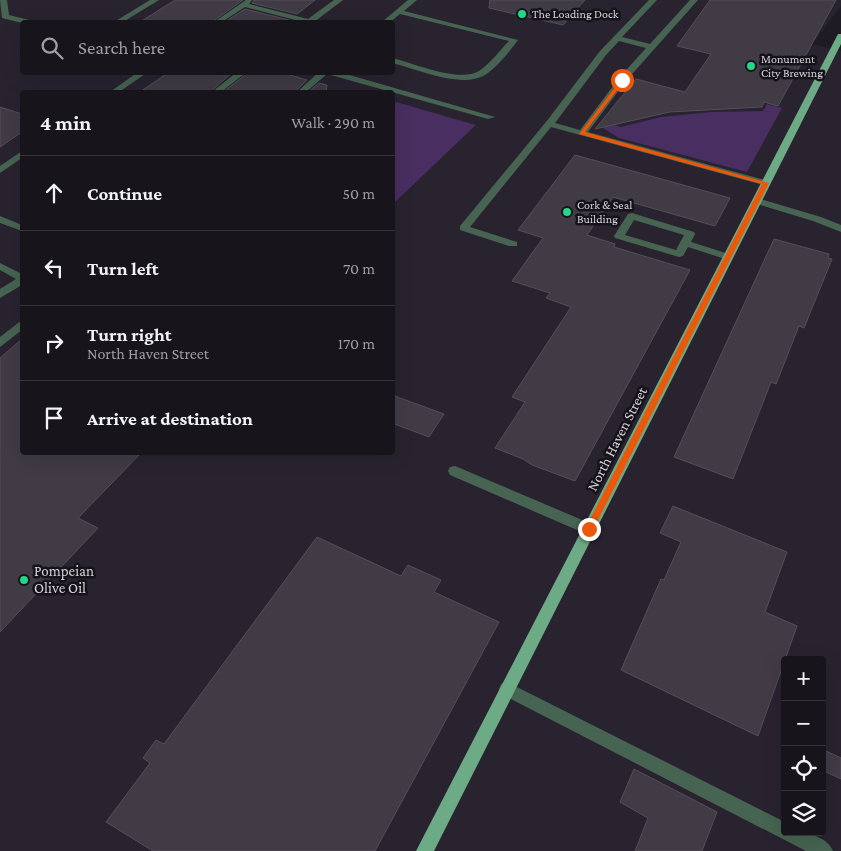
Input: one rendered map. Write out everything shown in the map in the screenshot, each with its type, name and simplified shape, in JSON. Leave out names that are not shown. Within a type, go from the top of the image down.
[{"type":"main road","name":"North Haven Street","points":[[425,851],[840,40]]},
{"type":"street","points":[[3,0],[5,16],[20,20]]},
{"type":"street","points":[[121,20],[155,0]]},
{"type":"street","points":[[221,20],[251,0]]},
{"type":"street","points":[[313,20],[339,0]]},
{"type":"street","points":[[389,20],[413,0]]},
{"type":"street","points":[[513,244],[464,228],[617,38],[653,0]]},
{"type":"street","points":[[582,133],[622,80],[694,0]]},
{"type":"street","points":[[244,5],[302,20]]},
{"type":"street","points":[[395,61],[462,78],[474,77],[482,73],[514,40],[399,12]]},
{"type":"street","points":[[617,38],[652,47]]},
{"type":"street","points":[[117,90],[140,75]]},
{"type":"street","points":[[219,90],[239,75]]},
{"type":"street","points":[[304,90],[322,75]]},
{"type":"street","points":[[335,75],[381,90]]},
{"type":"street","points":[[395,94],[490,117]]},
{"type":"street","points":[[549,124],[766,183]]},
{"type":"street","points":[[0,170],[20,155]]},
{"type":"street","points":[[757,201],[817,219],[841,229]]},
{"type":"street","points":[[632,216],[690,234],[684,243],[679,254],[619,236],[632,216]]},
{"type":"street","points":[[0,219],[20,227]]},
{"type":"street","points":[[817,219],[841,223]]},
{"type":"street","points":[[684,243],[728,257]]},
{"type":"street","points":[[0,266],[20,278]]},
{"type":"street","points":[[0,294],[20,280]]},
{"type":"street","points":[[0,343],[20,326]]},
{"type":"street","points":[[454,471],[589,529]]},
{"type":"street","points":[[507,689],[781,829]]},
{"type":"street","points":[[794,836],[824,851]]},
{"type":"shaded area","points":[[0,0],[841,0],[841,6],[812,44],[841,51],[841,851],[0,851]]},
{"type":"shaded area","points":[[395,102],[476,125],[395,202]]},
{"type":"shaded area","points":[[767,104],[782,108],[747,172],[619,138],[603,128],[603,122],[621,127],[661,117],[711,112],[763,111]]},
{"type":"building","points":[[175,0],[243,0],[215,20],[143,20]]},
{"type":"building","points":[[254,0],[315,0],[297,14],[252,3]]},
{"type":"building","points":[[490,0],[585,0],[563,25],[489,8]]},
{"type":"building","name":"Monument City Brewing","points":[[710,0],[836,0],[778,106],[764,102],[762,107],[670,112],[595,129],[636,79],[685,92],[711,54],[677,46]]},
{"type":"building","points":[[245,9],[289,20],[228,20]]},
{"type":"building","points":[[165,75],[230,75],[212,90],[143,90]]},
{"type":"building","points":[[245,75],[290,75],[307,80],[297,90],[226,90]]},
{"type":"building","points":[[319,83],[327,85],[326,90],[310,90]]},
{"type":"building","points":[[0,107],[20,113],[20,133],[0,147]]},
{"type":"building","points":[[575,155],[730,198],[715,226],[613,197],[587,235],[615,244],[614,247],[690,270],[575,481],[532,465],[523,459],[495,448],[525,402],[512,397],[571,307],[546,298],[550,293],[512,281],[543,238],[518,230]]},
{"type":"building","points":[[774,239],[829,254],[828,258],[832,259],[804,328],[799,326],[776,384],[771,382],[733,479],[674,457]]},
{"type":"building","points":[[20,341],[20,455],[139,455],[78,518],[98,528],[0,632],[0,358]]},
{"type":"building","points":[[395,396],[444,414],[429,437],[395,424]]},
{"type":"building","points":[[673,506],[787,552],[765,612],[797,626],[786,656],[781,656],[781,671],[758,736],[621,670],[661,579],[664,580],[681,542],[660,533]]},
{"type":"building","points":[[317,537],[401,576],[408,565],[441,580],[434,592],[499,622],[375,851],[153,851],[106,822],[150,763],[143,758],[156,740],[164,744]]},
{"type":"building","points":[[826,751],[841,758],[841,779],[826,772]]},
{"type":"building","points":[[634,769],[717,812],[702,851],[635,851],[648,818],[620,802]]},
{"type":"place","name":"The Loading Dock","points":[[522,14]]},
{"type":"place","name":"Monument City Brewing","points":[[751,66]]},
{"type":"place","name":"Cork & Seal Building","points":[[567,212]]},
{"type":"place","name":"Pompeian Olive Oil","points":[[24,580]]},
{"type":"route","points":[[589,529],[766,183],[582,133],[622,80]]}]
